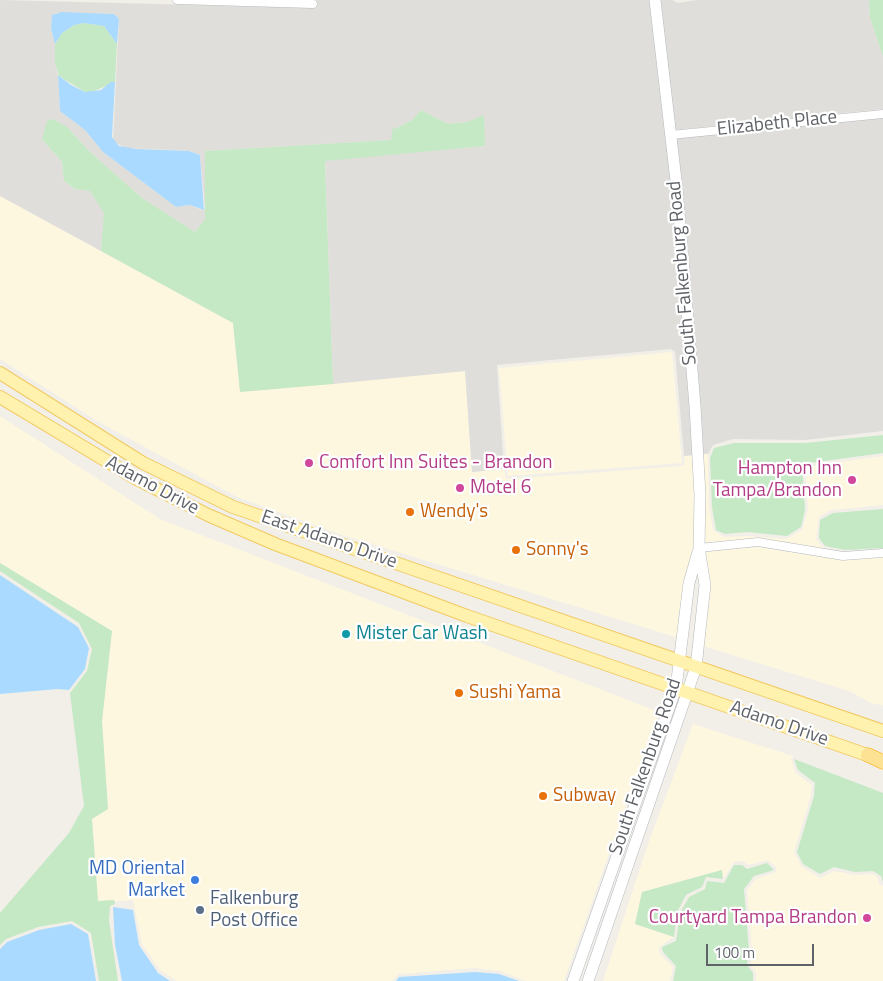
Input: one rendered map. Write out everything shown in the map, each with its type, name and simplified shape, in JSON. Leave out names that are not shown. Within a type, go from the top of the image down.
[{"type":"highway","points":[[868,755],[883,761]]},
{"type":"main road","name":"East Adamo Drive","points":[[0,373],[143,463],[203,494],[246,512],[680,661]]},
{"type":"main road","name":"Adamo Drive","points":[[0,397],[135,478],[208,515],[312,559]]},
{"type":"main road","points":[[24,412],[39,413],[128,465],[139,467],[143,463]]},
{"type":"main road","points":[[135,478],[149,479],[226,515],[236,516],[246,512]]},
{"type":"main road","name":"East Adamo Drive","points":[[312,559],[467,616],[676,688]]},
{"type":"main road","name":"Adamo Drive","points":[[680,661],[883,731]]},
{"type":"main road","name":"Adamo Drive","points":[[676,688],[868,755]]},
{"type":"street","points":[[177,0],[313,4]]},
{"type":"street","name":"South Falkenburg Road","points":[[588,981],[696,666],[705,585],[699,548],[700,495],[695,406],[671,135],[655,0]]},
{"type":"street","name":"Elizabeth Place","points":[[671,135],[883,114]]},
{"type":"street","points":[[699,548],[758,542],[843,556],[883,553]]},
{"type":"street","name":"South Falkenburg Road","points":[[573,981],[676,688],[689,583],[699,548]]},
{"type":"street","points":[[613,865],[626,871]]},
{"type":"street","points":[[581,956],[596,960]]},
{"type":"shaded area","points":[[0,0],[316,8],[316,0],[651,0],[667,135],[694,455],[684,456],[675,352],[671,349],[497,365],[504,469],[472,472],[465,371],[333,384],[325,160],[485,146],[467,122],[448,124],[421,110],[412,120],[395,129],[391,140],[205,151],[205,209],[205,219],[195,232],[142,198],[88,150],[67,127],[42,139],[62,162],[64,181],[75,189],[90,191],[105,213],[101,251],[0,196]],"holes":[[[56,13],[114,14],[119,19],[113,141],[125,148],[189,151],[200,155],[205,209],[202,210],[190,205],[176,207],[103,152],[85,130],[60,111],[55,44],[51,29]]]},
{"type":"shaded area","points":[[658,0],[672,0],[678,3],[697,0],[869,0],[870,18],[883,57],[883,109],[674,130]]},
{"type":"shaded area","points":[[883,118],[883,431],[805,440],[733,439],[713,445],[708,454],[702,454],[675,138]]},
{"type":"shaded area","points":[[0,196],[233,323],[240,392],[465,371],[472,472],[504,469],[506,478],[509,479],[682,466],[685,463],[684,456],[694,455],[695,544],[679,638],[339,534],[237,497],[97,421],[0,359]]},
{"type":"shaded area","points":[[672,352],[682,463],[508,476],[499,368]]},
{"type":"shaded area","points":[[0,416],[160,519],[659,712],[564,981],[526,981],[500,971],[474,968],[399,974],[392,981],[177,981],[160,970],[142,944],[133,900],[98,902],[92,818],[108,809],[102,721],[112,631],[0,563]]},
{"type":"shaded area","points":[[702,454],[708,454],[709,507],[713,530],[724,537],[748,536],[786,539],[802,530],[808,510],[805,467],[883,456],[883,505],[831,510],[819,517],[816,539],[824,549],[758,538],[703,543]]},
{"type":"shaded area","points":[[758,547],[843,560],[883,557],[883,705],[873,704],[849,691],[703,646],[703,552]]},
{"type":"shaded area","points":[[693,724],[793,756],[791,759],[796,773],[812,785],[811,795],[794,852],[801,866],[820,878],[834,871],[855,875],[873,874],[878,878],[879,884],[883,886],[883,981],[756,981],[756,973],[751,964],[752,950],[747,890],[756,879],[776,872],[776,867],[768,860],[748,865],[743,861],[734,862],[723,879],[721,870],[642,892],[635,924],[674,937],[659,947],[660,954],[673,967],[670,981],[603,981],[648,844]]},
{"type":"green space","points":[[869,0],[883,0],[883,57],[870,18]]},
{"type":"green space","points":[[84,23],[104,26],[117,44],[115,82],[92,92],[85,92],[59,76],[55,63],[55,44],[62,33],[74,25]]},
{"type":"green space","points":[[421,110],[448,124],[467,122],[484,115],[485,146],[325,161],[333,384],[240,392],[233,323],[101,251],[104,213],[90,191],[75,189],[64,181],[62,162],[42,139],[47,121],[53,119],[67,127],[88,150],[142,198],[195,232],[205,219],[205,151],[391,140],[393,127],[395,129],[412,120]]},
{"type":"green space","points":[[883,435],[883,453],[802,464],[805,510],[801,527],[787,536],[748,532],[725,534],[716,530],[712,507],[710,458],[714,448],[734,443],[805,443]]},
{"type":"green space","points":[[883,509],[883,548],[845,550],[825,546],[819,538],[820,520],[833,513]]},
{"type":"green space","points":[[0,563],[112,631],[102,721],[108,809],[92,819],[98,901],[114,900],[115,904],[110,906],[109,921],[118,981],[99,981],[91,933],[72,921],[38,927],[6,939],[0,945],[0,913],[69,833],[84,806],[70,693],[87,671],[92,649],[79,623],[0,571]]},
{"type":"green space","points":[[794,759],[883,793],[883,882],[881,876],[873,871],[855,872],[834,867],[820,874],[803,864],[797,852],[814,796],[815,783],[798,770]]},
{"type":"green space","points":[[767,863],[774,870],[754,876],[744,889],[749,951],[747,965],[753,973],[753,981],[673,981],[676,966],[663,952],[662,947],[676,941],[680,913],[689,897],[705,889],[707,881],[724,883],[734,865],[742,865],[747,869]]},
{"type":"green space","points":[[722,870],[723,879],[706,877],[702,887],[686,895],[677,912],[674,937],[635,924],[642,892]]},
{"type":"water","points":[[62,12],[114,14],[119,19],[117,44],[104,26],[84,23],[74,25],[62,33],[55,44],[51,29],[52,15]]},
{"type":"water","points":[[58,75],[71,85],[85,92],[101,90],[111,82],[115,82],[112,137],[119,146],[137,149],[189,151],[200,155],[204,210],[190,205],[176,207],[103,152],[85,130],[60,111]]},
{"type":"water","points":[[0,575],[78,627],[89,648],[85,669],[69,690],[58,689],[0,694]]},
{"type":"water","points":[[113,907],[133,910],[139,945],[158,973],[170,981],[122,981],[115,945]]},
{"type":"water","points":[[71,924],[88,934],[96,981],[0,981],[0,949],[7,942],[39,930]]},
{"type":"water","points":[[475,972],[499,974],[519,981],[396,981],[399,977]]},
{"type":"place","name":"Comfort Inn Suites - Brandon","points":[[309,463]]},
{"type":"place","name":"Hampton Inn Tampa/Brandon","points":[[852,480]]},
{"type":"place","name":"Motel 6","points":[[460,488]]},
{"type":"place","name":"Wendy's","points":[[410,512]]},
{"type":"place","name":"Sonny's","points":[[516,550]]},
{"type":"place","name":"Mister Car Wash","points":[[346,634]]},
{"type":"place","name":"Sushi Yama","points":[[459,693]]},
{"type":"place","name":"Subway","points":[[543,796]]},
{"type":"place","name":"MD Oriental Market","points":[[195,880]]},
{"type":"place","name":"Falkenburg Post Office","points":[[200,910]]},
{"type":"place","name":"Courtyard Tampa Brandon","points":[[867,918]]}]
